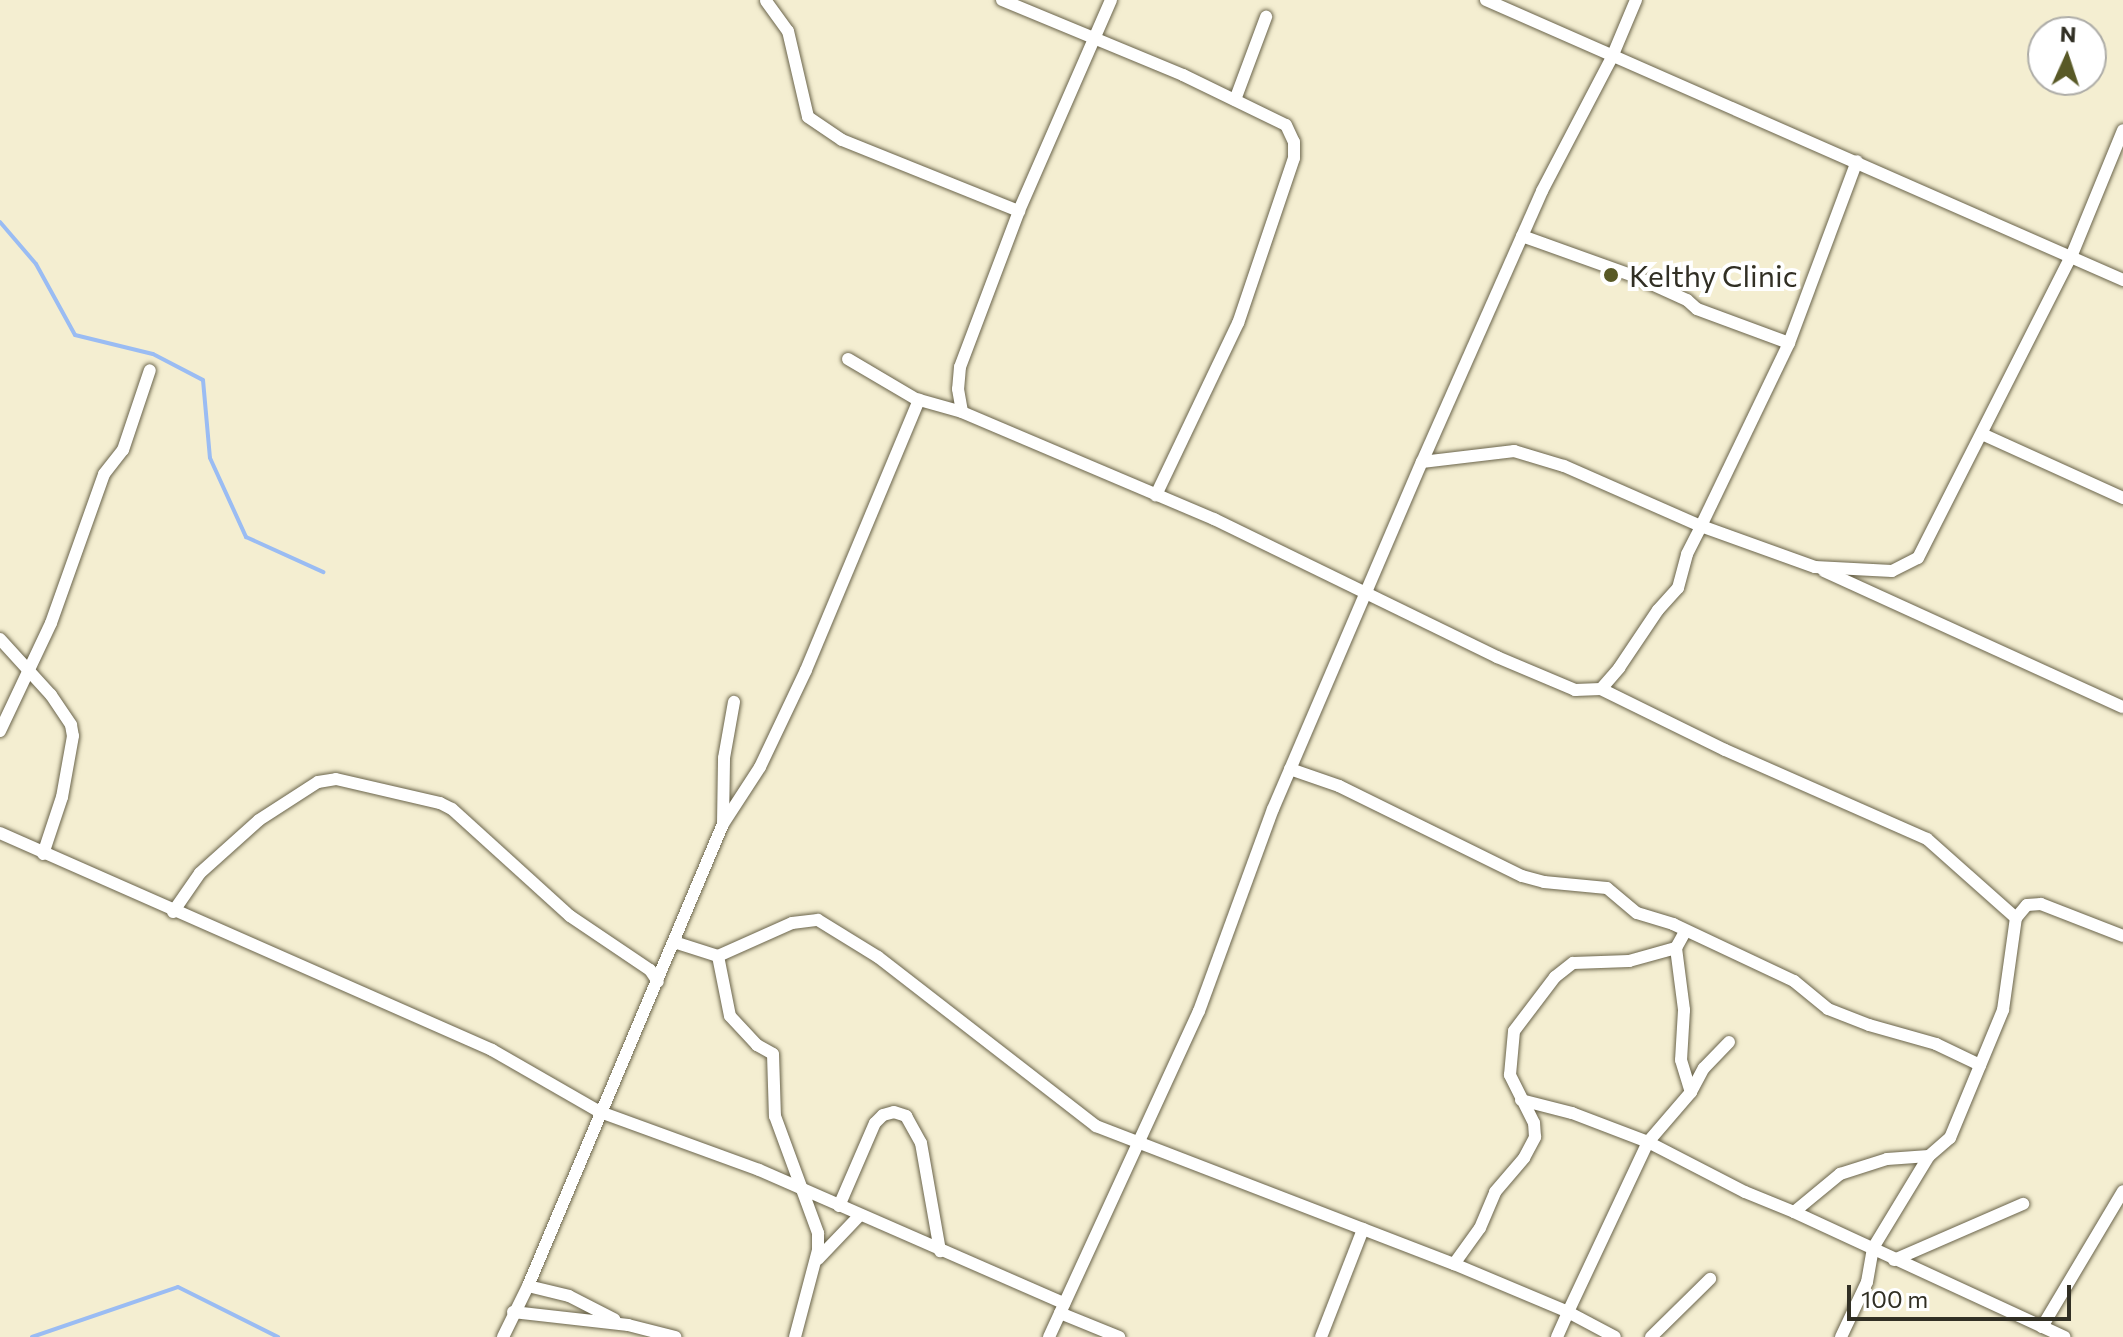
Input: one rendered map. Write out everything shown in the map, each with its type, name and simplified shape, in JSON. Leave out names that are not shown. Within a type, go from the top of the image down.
[{"type":"street","points":[[1002,0],[1235,100],[1286,125],[1294,142],[1294,158],[1238,323],[1156,495]]},
{"type":"street","points":[[962,412],[958,389],[960,367],[1019,211],[1111,0]]},
{"type":"street","points":[[1486,0],[1612,57],[1722,101],[2123,280]]},
{"type":"street","points":[[1049,1337],[1199,1011],[1290,769],[1422,462],[1522,236],[1612,57],[1636,0]]},
{"type":"street","points":[[766,1],[788,31],[808,117],[842,140],[1019,211]]},
{"type":"street","points":[[1235,100],[1266,17]]},
{"type":"street","points":[[1815,567],[1892,571],[1918,558],[2071,257],[2123,130]]},
{"type":"street","points":[[1601,689],[1658,610],[1678,588],[1687,554],[1789,343],[1857,161]]},
{"type":"street","points":[[1522,236],[1634,276],[1687,300],[1697,309],[1789,343]]},
{"type":"street","points":[[848,359],[919,400],[962,412],[1156,495],[1367,590],[1497,657],[1575,690],[1601,689],[1725,750],[1927,839],[2016,918]]},
{"type":"street","points":[[0,731],[51,623],[104,474],[128,439],[150,370]]},
{"type":"street","points":[[503,1337],[528,1286],[723,824],[760,767],[806,670],[919,400]]},
{"type":"street","points":[[1982,434],[2123,498]]},
{"type":"street","points":[[1422,462],[1514,451],[1564,466],[1701,526],[1815,567],[2123,707]]},
{"type":"street","points":[[0,639],[64,712],[73,736],[62,797],[43,854]]},
{"type":"street","points":[[723,824],[724,758],[734,702]]},
{"type":"street","points":[[1290,769],[1339,786],[1522,876],[1544,882],[1607,888],[1637,913],[1673,924],[1794,981],[1828,1009],[1869,1025],[1936,1044],[1980,1065]]},
{"type":"street","points":[[173,912],[200,873],[259,820],[318,782],[336,779],[440,803],[452,809],[570,916],[650,970],[658,982]]},
{"type":"street","points":[[0,833],[173,912],[492,1050],[600,1112],[759,1170],[940,1251],[1119,1337]]},
{"type":"street","points":[[1841,1337],[1867,1282],[1873,1248],[1929,1156],[1950,1138],[2003,1010],[2016,918],[2027,905],[2041,904],[2123,936]]},
{"type":"street","points":[[674,942],[718,956],[792,923],[818,920],[878,957],[1078,1115],[1137,1143],[1454,1264],[1568,1312],[1615,1337]]},
{"type":"street","points":[[1685,932],[1676,948],[1684,1010],[1681,1060],[1691,1092]]},
{"type":"street","points":[[1454,1264],[1480,1228],[1495,1192],[1524,1158],[1535,1137],[1534,1123],[1521,1100],[1509,1064],[1514,1031],[1555,977],[1573,963],[1629,961],[1676,948]]},
{"type":"street","points":[[718,956],[730,1016],[757,1045],[773,1054],[776,1072],[774,1110],[800,1190],[818,1228],[819,1245],[795,1337]]},
{"type":"street","points":[[1557,1337],[1648,1142],[1691,1092],[1704,1068],[1729,1042]]},
{"type":"street","points":[[1521,1100],[1572,1113],[1648,1142],[1745,1192],[2064,1337]]},
{"type":"street","points":[[839,1206],[875,1123],[883,1115],[894,1112],[906,1116],[921,1143],[940,1251]]},
{"type":"street","points":[[1794,1212],[1840,1174],[1887,1159],[1929,1156]]},
{"type":"street","points":[[2042,1327],[2123,1191]]},
{"type":"street","points":[[1894,1260],[2023,1204]]},
{"type":"street","points":[[813,1265],[860,1215]]},
{"type":"street","points":[[1321,1337],[1363,1229]]},
{"type":"street","points":[[1651,1337],[1710,1279]]},
{"type":"street","points":[[528,1286],[569,1296],[628,1325]]},
{"type":"street","points":[[513,1312],[628,1325],[675,1337]]},
{"type":"waterway","points":[[0,222],[36,264],[75,335],[153,354],[203,380],[210,458],[246,537],[323,572]]},
{"type":"waterway","points":[[32,1337],[178,1287],[278,1337]]},
{"type":"place","name":"Kelthy Clinic","points":[[1611,275]]}]
